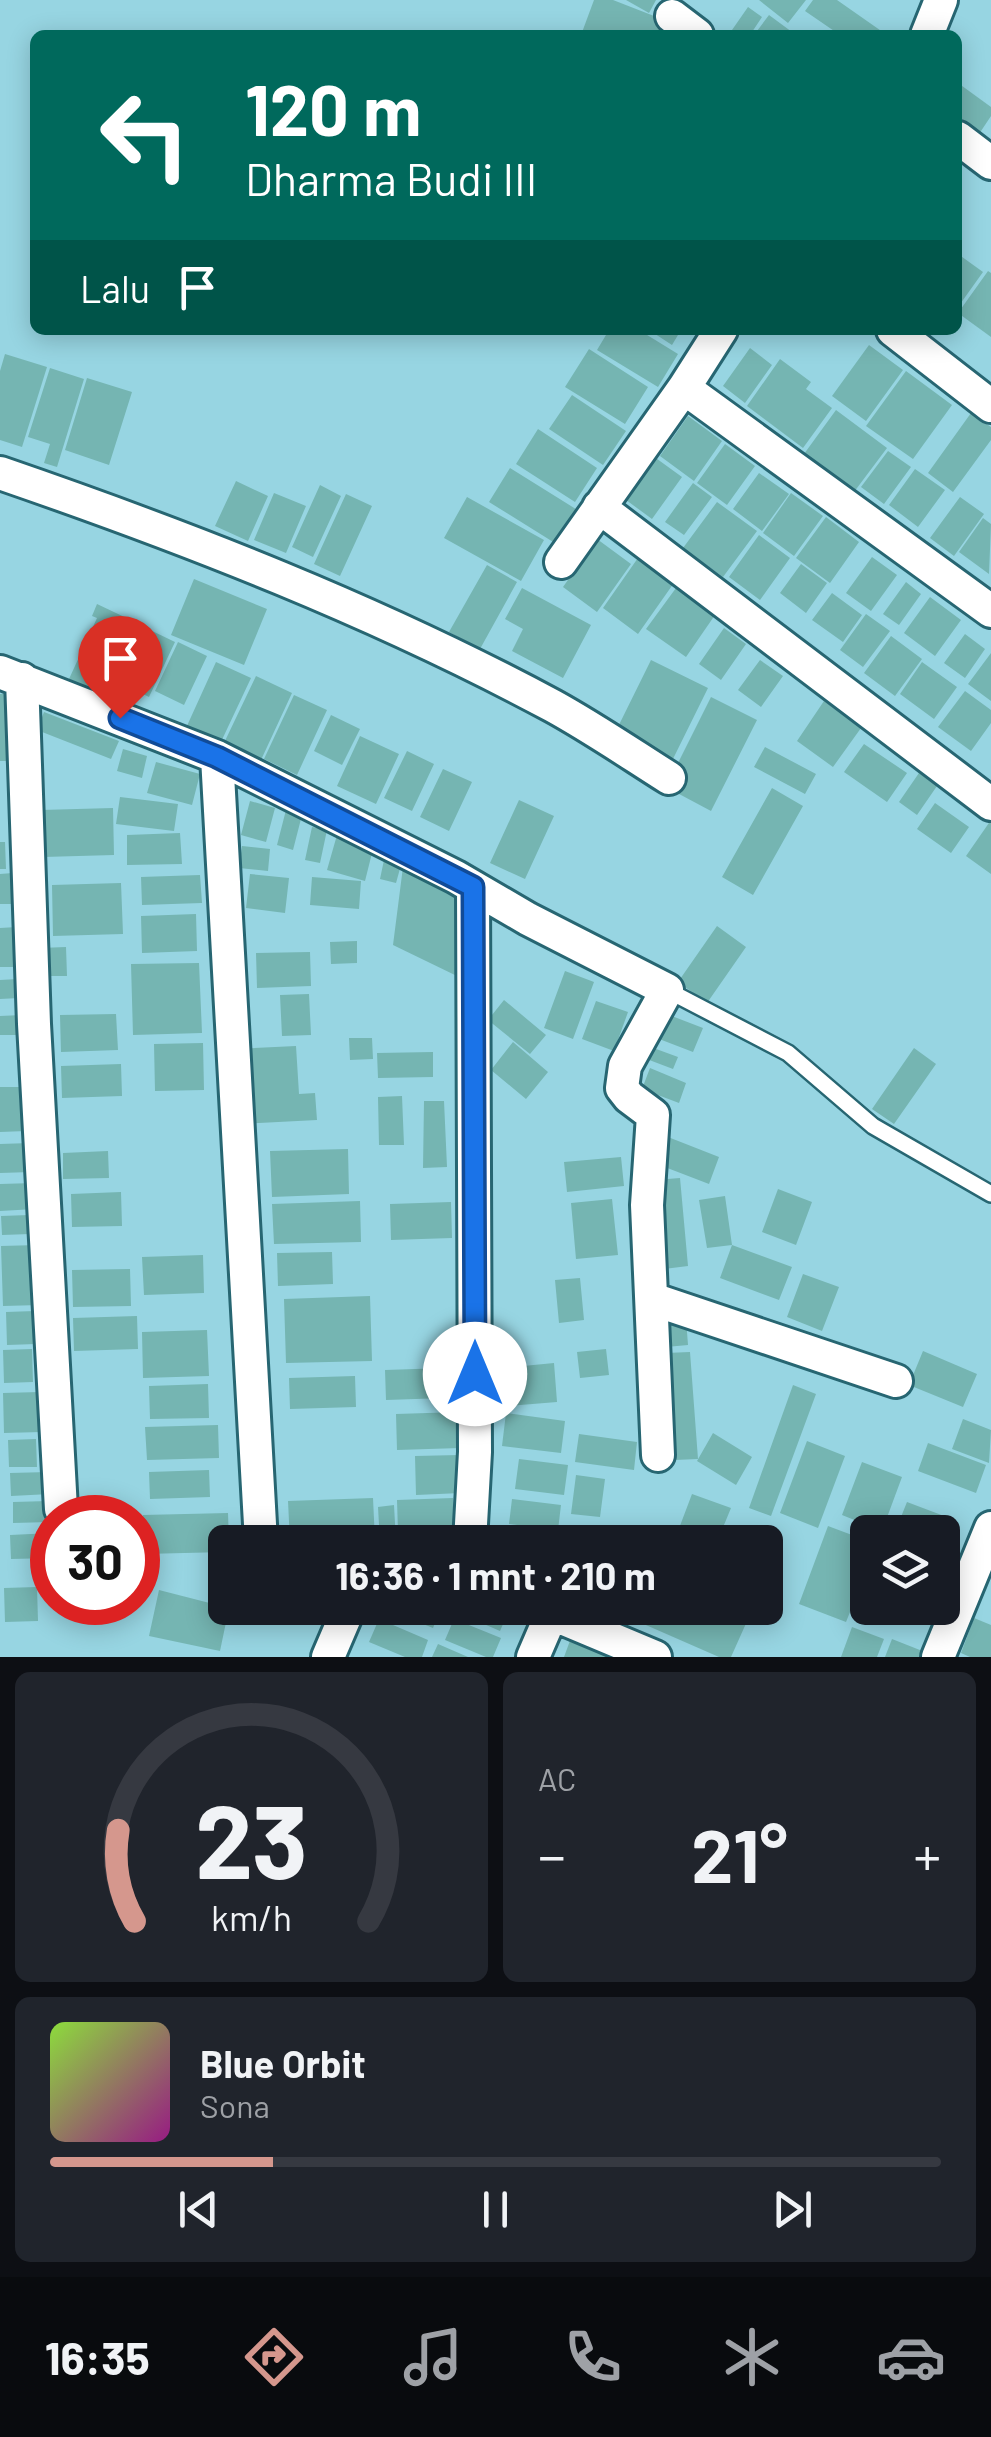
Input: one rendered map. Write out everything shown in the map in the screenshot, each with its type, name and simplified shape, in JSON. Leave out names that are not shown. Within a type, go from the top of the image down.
[{"type":"street","points":[[929,30],[941,0]]},
{"type":"street","points":[[962,141],[991,163]]},
{"type":"street","points":[[561,562],[718,335]]},
{"type":"street","points":[[899,335],[991,406]]},
{"type":"street","points":[[684,388],[991,610]]},
{"type":"street","points":[[0,473],[135,519],[342,603],[554,707],[669,778]]},
{"type":"street","points":[[599,507],[985,786]]},
{"type":"street","points":[[60,1495],[11,675],[217,757],[667,990],[622,1076],[622,1088],[629,1097],[653,1114],[647,1206],[658,1455]]},
{"type":"street","points":[[217,757],[260,1525]]},
{"type":"street","points":[[471,1525],[475,1452],[473,887]]},
{"type":"street","points":[[652,1299],[896,1381]]},
{"type":"street","points":[[938,1657],[991,1528]]},
{"type":"street","points":[[328,1657],[342,1625]]},
{"type":"street","points":[[533,1657],[541,1625]]},
{"type":"street","points":[[580,1625],[655,1657]]},
{"type":"lane","points":[[667,990],[788,1053],[873,1126],[991,1194]]},
{"type":"building","points":[[594,0],[613,0],[672,23],[669,30],[583,30]]},
{"type":"building","points":[[626,0],[656,0],[649,13]]},
{"type":"building","points":[[759,0],[806,0],[788,23]]},
{"type":"building","points":[[813,0],[837,0],[880,30],[833,30],[805,11]]},
{"type":"building","points":[[748,7],[762,17],[753,30],[732,30]]},
{"type":"building","points":[[769,15],[789,30],[758,30]]},
{"type":"building","points":[[962,86],[991,107],[991,116],[979,134],[962,123]]},
{"type":"building","points":[[962,257],[983,272],[962,301]]},
{"type":"building","points":[[988,271],[991,273],[991,337],[962,316],[962,307]]},
{"type":"building","points":[[606,335],[647,335],[678,354],[658,387],[597,350]]},
{"type":"building","points":[[657,335],[678,335],[672,345]]},
{"type":"building","points":[[869,345],[903,370],[866,421],[832,396]]},
{"type":"building","points":[[750,348],[772,365],[745,403],[723,386]]},
{"type":"building","points":[[589,349],[648,387],[625,424],[565,387]]},
{"type":"building","points":[[5,354],[47,367],[22,447],[0,440],[0,371]]},
{"type":"building","points":[[780,359],[811,382],[806,389],[832,408],[803,448],[747,406]]},
{"type":"building","points":[[50,368],[84,379],[57,467],[44,463],[50,444],[28,437]]},
{"type":"building","points":[[906,371],[952,405],[913,459],[866,426]]},
{"type":"building","points":[[87,378],[132,392],[109,465],[65,450]]},
{"type":"building","points":[[572,395],[626,431],[603,465],[549,429]]},
{"type":"building","points":[[836,410],[887,448],[854,492],[804,454]]},
{"type":"building","points":[[971,413],[991,427],[991,440],[953,492],[928,473]]},
{"type":"building","points":[[688,416],[722,441],[694,481],[660,456]]},
{"type":"building","points":[[538,429],[597,468],[575,502],[516,464]]},
{"type":"building","points":[[725,444],[755,466],[727,505],[697,483]]},
{"type":"building","points":[[888,451],[911,467],[884,504],[861,487]]},
{"type":"building","points":[[653,456],[682,477],[652,519],[622,497]]},
{"type":"building","points":[[510,468],[579,511],[558,545],[489,502]]},
{"type":"building","points":[[915,469],[945,490],[918,527],[889,505]]},
{"type":"building","points":[[759,473],[789,494],[762,531],[733,509]]},
{"type":"building","points":[[236,481],[268,496],[248,541],[215,526]]},
{"type":"building","points":[[693,483],[712,497],[684,535],[665,522]]},
{"type":"building","points":[[320,485],[341,496],[313,557],[292,547]]},
{"type":"building","points":[[274,493],[306,506],[286,553],[254,540]]},
{"type":"building","points":[[791,493],[823,516],[794,556],[763,533]]},
{"type":"building","points":[[346,494],[372,506],[340,576],[314,564]]},
{"type":"building","points":[[467,497],[544,540],[521,581],[444,538]]},
{"type":"building","points":[[960,497],[984,514],[954,556],[930,538]]},
{"type":"building","points":[[717,502],[757,531],[723,577],[683,548]]},
{"type":"building","points":[[826,517],[859,542],[830,583],[796,558]]},
{"type":"building","points":[[983,518],[991,524],[989,574],[959,552]]},
{"type":"building","points":[[759,535],[790,558],[760,600],[729,577]]},
{"type":"building","points":[[597,539],[631,564],[597,612],[563,587]]},
{"type":"building","points":[[640,555],[676,580],[638,634],[603,608]]},
{"type":"building","points":[[872,557],[897,575],[871,611],[846,593]]},
{"type":"building","points":[[801,564],[827,583],[806,613],[780,593]]},
{"type":"building","points":[[487,565],[517,582],[480,649],[449,632]]},
{"type":"building","points":[[194,579],[267,609],[244,665],[171,635]]},
{"type":"building","points":[[906,582],[921,594],[899,625],[883,614]]},
{"type":"building","points":[[522,588],[591,625],[563,678],[512,651],[523,629],[505,619]]},
{"type":"building","points":[[676,588],[715,615],[686,657],[646,629]]},
{"type":"building","points":[[832,593],[862,615],[843,642],[812,620]]},
{"type":"building","points":[[930,597],[961,620],[935,656],[904,633]]},
{"type":"building","points":[[97,604],[135,622],[101,694],[69,679],[97,618],[92,616]]},
{"type":"building","points":[[866,614],[890,631],[863,667],[840,650]]},
{"type":"building","points":[[146,628],[175,642],[149,697],[133,689],[140,673],[127,667]]},
{"type":"building","points":[[724,628],[746,644],[721,680],[699,664]]},
{"type":"building","points":[[965,634],[985,649],[965,678],[944,663]]},
{"type":"building","points":[[891,636],[922,659],[895,696],[864,673]]},
{"type":"building","points":[[178,642],[207,656],[184,705],[155,691]]},
{"type":"building","points":[[991,653],[991,701],[968,684]]},
{"type":"building","points":[[651,660],[708,688],[670,765],[613,737]]},
{"type":"building","points":[[760,660],[783,676],[761,707],[738,690]]},
{"type":"building","points":[[216,662],[251,678],[220,744],[186,728]]},
{"type":"building","points":[[922,662],[957,687],[934,719],[900,694]]},
{"type":"building","points":[[256,676],[292,693],[261,760],[224,743]]},
{"type":"building","points":[[965,691],[991,710],[991,723],[971,751],[938,727]]},
{"type":"building","points":[[0,694],[8,694],[12,761],[0,761]]},
{"type":"building","points":[[294,695],[327,710],[297,775],[264,759]]},
{"type":"building","points":[[711,697],[757,720],[711,811],[666,787]]},
{"type":"building","points":[[824,701],[861,728],[833,767],[797,741]]},
{"type":"building","points":[[44,712],[119,741],[111,759],[37,730]]},
{"type":"building","points":[[331,715],[360,729],[342,765],[314,751]]},
{"type":"building","points":[[360,736],[399,754],[376,804],[337,786]]},
{"type":"building","points":[[864,744],[907,773],[887,802],[844,772]]},
{"type":"building","points":[[765,747],[816,774],[805,794],[754,767]]},
{"type":"building","points":[[123,749],[147,756],[142,778],[117,771]]},
{"type":"building","points":[[407,751],[434,764],[412,811],[384,798]]},
{"type":"building","points":[[156,762],[200,774],[192,805],[147,793]]},
{"type":"building","points":[[443,769],[472,782],[449,831],[420,817]]},
{"type":"building","points":[[919,773],[937,786],[917,815],[899,802]]},
{"type":"building","points":[[772,788],[803,806],[753,895],[722,877]]},
{"type":"building","points":[[120,797],[178,804],[174,831],[116,824]]},
{"type":"building","points":[[519,800],[554,816],[525,879],[490,863]]},
{"type":"building","points":[[250,801],[275,808],[266,842],[241,835]]},
{"type":"building","points":[[935,803],[969,827],[951,853],[917,829]]},
{"type":"building","points":[[113,808],[114,855],[43,857],[41,810]]},
{"type":"building","points":[[286,810],[302,815],[293,850],[277,845]]},
{"type":"building","points":[[991,820],[991,874],[966,856]]},
{"type":"building","points":[[312,827],[327,830],[320,863],[305,860]]},
{"type":"building","points":[[180,833],[182,864],[127,865],[127,835]]},
{"type":"building","points":[[337,835],[374,845],[365,881],[327,870]]},
{"type":"building","points":[[0,842],[5,842],[6,869],[0,869]]},
{"type":"building","points":[[242,846],[270,849],[268,871],[239,868]]},
{"type":"building","points":[[384,860],[401,865],[396,883],[380,879]]},
{"type":"building","points":[[403,867],[464,902],[459,977],[393,945]]},
{"type":"building","points":[[13,873],[14,904],[0,904],[0,874]]},
{"type":"building","points":[[250,874],[289,878],[285,913],[246,908]]},
{"type":"building","points":[[200,875],[202,903],[142,905],[141,877]]},
{"type":"building","points":[[312,877],[361,881],[359,909],[310,905]]},
{"type":"building","points":[[121,883],[123,934],[53,936],[52,885]]},
{"type":"building","points":[[196,914],[197,951],[142,953],[141,916]]},
{"type":"building","points":[[717,926],[746,947],[707,1003],[678,982]]},
{"type":"building","points":[[17,927],[18,967],[0,967],[0,928]]},
{"type":"building","points":[[357,941],[357,963],[331,964],[330,942]]},
{"type":"building","points":[[66,947],[67,976],[40,976],[40,948]]},
{"type":"building","points":[[310,952],[311,986],[257,988],[256,953]]},
{"type":"building","points":[[199,963],[202,1033],[133,1035],[131,964]]},
{"type":"building","points":[[565,971],[594,982],[573,1039],[544,1028]]},
{"type":"building","points":[[18,979],[19,998],[0,999],[0,980]]},
{"type":"building","points":[[309,994],[311,1035],[282,1036],[280,995]]},
{"type":"building","points":[[504,1000],[546,1035],[530,1054],[488,1020]]},
{"type":"building","points":[[596,1001],[628,1012],[614,1051],[582,1039]]},
{"type":"building","points":[[664,1013],[703,1028],[693,1052],[654,1037]]},
{"type":"building","points":[[116,1014],[118,1050],[61,1052],[60,1015]]},
{"type":"building","points":[[22,1015],[23,1035],[0,1035],[0,1016]]},
{"type":"building","points":[[349,1038],[372,1038],[373,1059],[350,1060]]},
{"type":"building","points":[[513,1042],[548,1072],[526,1099],[491,1070]]},
{"type":"building","points":[[203,1043],[204,1090],[155,1091],[154,1044]]},
{"type":"building","points":[[296,1046],[299,1094],[315,1093],[317,1120],[240,1124],[235,1049]]},
{"type":"building","points":[[648,1046],[678,1057],[673,1069],[644,1058]]},
{"type":"building","points":[[914,1048],[936,1064],[894,1124],[872,1109]]},
{"type":"building","points":[[433,1052],[433,1077],[378,1078],[377,1053]]},
{"type":"building","points":[[121,1064],[122,1096],[62,1098],[61,1066]]},
{"type":"building","points":[[650,1068],[686,1083],[679,1103],[642,1089]]},
{"type":"building","points":[[0,1087],[25,1087],[26,1131],[0,1132]]},
{"type":"building","points":[[402,1096],[404,1145],[379,1145],[378,1097]]},
{"type":"building","points":[[424,1101],[444,1101],[447,1167],[423,1168]]},
{"type":"building","points":[[668,1137],[719,1157],[709,1184],[657,1164]]},
{"type":"building","points":[[30,1143],[31,1172],[0,1173],[0,1144]]},
{"type":"building","points":[[348,1149],[349,1194],[272,1197],[270,1151]]},
{"type":"building","points":[[108,1151],[109,1178],[63,1179],[63,1153]]},
{"type":"building","points":[[621,1157],[624,1186],[567,1192],[564,1162]]},
{"type":"building","points":[[680,1178],[688,1266],[664,1269],[655,1180]]},
{"type":"building","points":[[34,1183],[35,1209],[0,1211],[0,1184]]},
{"type":"building","points":[[778,1189],[812,1202],[796,1245],[762,1232]]},
{"type":"building","points":[[121,1192],[122,1226],[72,1227],[71,1194]]},
{"type":"building","points":[[725,1196],[732,1245],[707,1248],[699,1200]]},
{"type":"building","points":[[612,1199],[618,1255],[576,1259],[571,1203]]},
{"type":"building","points":[[360,1201],[361,1242],[274,1244],[272,1204]]},
{"type":"building","points":[[451,1202],[452,1238],[391,1240],[390,1204]]},
{"type":"building","points":[[29,1215],[30,1234],[2,1235],[1,1216]]},
{"type":"building","points":[[38,1245],[40,1305],[3,1306],[1,1246]]},
{"type":"building","points":[[732,1245],[792,1267],[779,1300],[720,1278]]},
{"type":"building","points":[[332,1252],[333,1284],[278,1286],[277,1253]]},
{"type":"building","points":[[203,1255],[204,1293],[144,1295],[142,1257]]},
{"type":"building","points":[[130,1269],[131,1306],[73,1307],[72,1270]]},
{"type":"building","points":[[803,1274],[839,1287],[822,1331],[787,1317]]},
{"type":"building","points":[[580,1278],[584,1320],[559,1323],[555,1280]]},
{"type":"building","points":[[370,1296],[372,1361],[286,1363],[284,1299]]},
{"type":"building","points":[[35,1311],[36,1344],[7,1345],[6,1312]]},
{"type":"building","points":[[137,1316],[138,1349],[74,1351],[73,1318]]},
{"type":"building","points":[[686,1319],[688,1345],[666,1347],[664,1320]]},
{"type":"building","points":[[207,1330],[209,1376],[143,1378],[142,1332]]},
{"type":"building","points":[[32,1349],[33,1382],[4,1383],[3,1350]]},
{"type":"building","points":[[606,1349],[609,1375],[580,1378],[577,1352]]},
{"type":"building","points":[[923,1351],[977,1374],[963,1407],[909,1385]]},
{"type":"building","points":[[690,1352],[698,1459],[675,1460],[666,1353]]},
{"type":"building","points":[[554,1363],[557,1402],[508,1406],[504,1368]]},
{"type":"building","points":[[445,1368],[445,1398],[386,1400],[385,1370]]},
{"type":"building","points":[[355,1376],[356,1407],[290,1409],[289,1378]]},
{"type":"building","points":[[208,1384],[209,1418],[150,1419],[149,1386]]},
{"type":"building","points":[[793,1385],[816,1394],[771,1516],[749,1508]]},
{"type":"building","points":[[40,1392],[41,1432],[4,1433],[3,1393]]},
{"type":"building","points":[[459,1412],[460,1448],[397,1450],[396,1414]]},
{"type":"building","points":[[506,1413],[565,1421],[561,1453],[502,1446]]},
{"type":"building","points":[[963,1419],[991,1430],[989,1463],[952,1449]]},
{"type":"building","points":[[218,1425],[219,1458],[147,1460],[145,1427]]},
{"type":"building","points":[[713,1433],[752,1457],[736,1485],[697,1461]]},
{"type":"building","points":[[579,1434],[637,1442],[634,1470],[575,1462]]},
{"type":"building","points":[[36,1439],[37,1467],[9,1467],[8,1440]]},
{"type":"building","points":[[807,1441],[845,1456],[818,1528],[780,1513]]},
{"type":"building","points":[[928,1443],[986,1465],[976,1493],[918,1471]]},
{"type":"building","points":[[459,1455],[461,1493],[416,1495],[415,1456]]},
{"type":"building","points":[[519,1459],[568,1465],[564,1495],[515,1489]]},
{"type":"building","points":[[862,1462],[902,1477],[888,1515],[850,1515],[850,1518],[842,1515]]},
{"type":"building","points":[[209,1470],[210,1497],[160,1499],[160,1495],[150,1495],[149,1472]]},
{"type":"building","points":[[49,1472],[50,1494],[11,1496],[10,1473]]},
{"type":"building","points":[[576,1475],[605,1479],[600,1517],[571,1514]]},
{"type":"building","points":[[692,1494],[731,1508],[724,1525],[680,1525]]},
{"type":"building","points":[[373,1498],[374,1525],[289,1525],[288,1501]]},
{"type":"building","points":[[453,1498],[455,1525],[398,1525],[397,1500]]},
{"type":"building","points":[[512,1499],[561,1505],[559,1525],[509,1524]]},
{"type":"building","points":[[13,1502],[30,1502],[30,1523],[13,1523]]},
{"type":"building","points":[[907,1502],[941,1515],[902,1515]]},
{"type":"building","points":[[394,1505],[395,1525],[379,1525],[378,1507]]},
{"type":"building","points":[[228,1513],[228,1525],[208,1525],[208,1552],[160,1554],[160,1515]]},
{"type":"building","points":[[828,1526],[850,1534],[850,1612],[846,1622],[799,1604]]},
{"type":"building","points":[[30,1534],[30,1559],[11,1559],[10,1535]]},
{"type":"building","points":[[30,1587],[30,1621],[5,1622],[4,1588]]},
{"type":"building","points":[[160,1590],[208,1603],[208,1625],[225,1625],[220,1651],[149,1636],[151,1625],[160,1625]]},
{"type":"building","points":[[974,1618],[991,1625],[991,1657],[961,1653]]},
{"type":"building","points":[[376,1625],[393,1625],[428,1640],[422,1657],[405,1657],[369,1642]]},
{"type":"building","points":[[451,1625],[469,1625],[501,1638],[493,1657],[445,1640]]},
{"type":"building","points":[[646,1625],[745,1625],[731,1657],[719,1657]]},
{"type":"building","points":[[852,1627],[884,1639],[877,1657],[841,1657]]},
{"type":"building","points":[[571,1638],[616,1657],[564,1657]]},
{"type":"building","points":[[892,1639],[930,1654],[929,1657],[885,1657]]},
{"type":"building","points":[[438,1644],[468,1657],[432,1657]]},
{"type":"route","points":[[120,718],[217,757],[473,887],[475,1374]]}]
